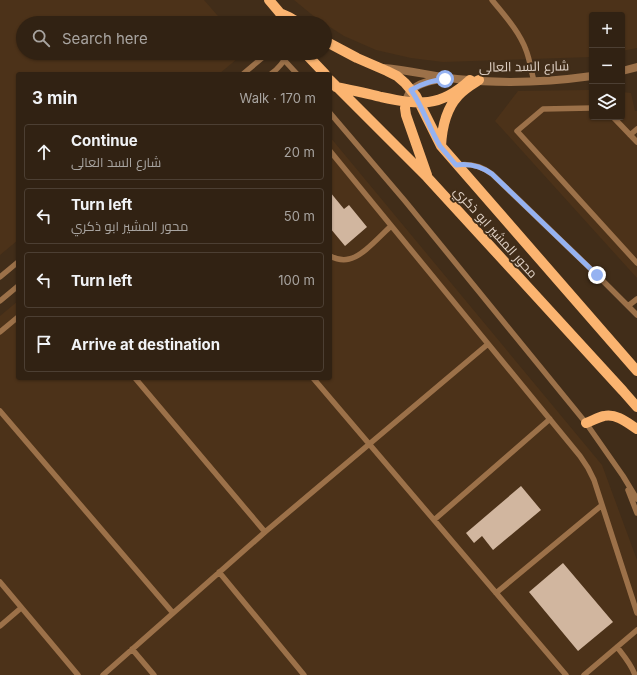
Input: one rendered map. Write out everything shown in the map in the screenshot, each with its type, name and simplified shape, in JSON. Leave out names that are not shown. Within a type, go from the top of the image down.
[{"type":"main road","points":[[269,0],[281,16]]},
{"type":"main road","points":[[280,13],[287,16]]},
{"type":"main road","name":"محور المشير ابو ذكري","points":[[332,44],[396,76],[405,83],[416,96],[441,146],[456,165],[637,371]]},
{"type":"main road","points":[[312,60],[323,72]]},
{"type":"main road","points":[[333,83],[406,102],[419,103],[433,101],[447,96],[474,80]]},
{"type":"main road","points":[[441,146],[443,126],[452,106],[458,96],[474,80]]},
{"type":"main road","name":"محور المشير ابو ذكري","points":[[333,83],[427,177],[637,407]]},
{"type":"main road","points":[[406,102],[406,115],[427,177]]},
{"type":"main road","points":[[586,423],[605,415],[614,416],[637,429]]},
{"type":"street","name":"شارع السد العالى","points":[[377,67],[414,71],[456,79]]},
{"type":"street","points":[[625,70],[637,67]]},
{"type":"street","name":"شارع السد العالى","points":[[411,90],[433,80],[456,79],[534,81],[589,76]]},
{"type":"street","points":[[406,102],[411,90]]},
{"type":"lane","points":[[492,0],[520,37],[526,50],[534,81]]},
{"type":"lane","points":[[245,72],[260,60]]},
{"type":"lane","points":[[274,72],[281,66],[285,60],[295,72]]},
{"type":"lane","points":[[589,108],[543,109],[517,131],[637,263]]},
{"type":"lane","points":[[332,115],[405,201],[586,423],[637,499]]},
{"type":"lane","points":[[616,120],[637,142]]},
{"type":"lane","points":[[630,135],[637,129]]},
{"type":"lane","points":[[332,154],[550,419],[588,468],[594,480],[637,613]]},
{"type":"lane","points":[[456,165],[463,164],[476,166],[492,174],[637,315]]},
{"type":"lane","points":[[332,257],[336,259],[349,259],[360,255],[391,226]]},
{"type":"lane","points":[[0,277],[16,264]]},
{"type":"lane","points":[[0,301],[16,288]]},
{"type":"lane","points":[[628,306],[637,299]]},
{"type":"lane","points":[[0,332],[16,319]]},
{"type":"lane","points":[[103,675],[265,532],[488,344]]},
{"type":"lane","points":[[137,380],[265,532]]},
{"type":"lane","points":[[315,380],[566,675]]},
{"type":"lane","points":[[0,411],[173,613]]},
{"type":"lane","points":[[434,520],[550,419]]},
{"type":"lane","points":[[623,476],[637,514]]},
{"type":"lane","points":[[496,593],[602,505]]},
{"type":"lane","points":[[219,572],[304,675]]},
{"type":"lane","points":[[0,582],[78,675]]},
{"type":"lane","points":[[0,626],[21,608]]},
{"type":"lane","points":[[584,675],[637,630]]},
{"type":"lane","points":[[616,647],[628,661],[636,675]]},
{"type":"lane","points":[[132,649],[154,675]]},
{"type":"shaded area","points":[[0,0],[204,0],[218,16],[16,16],[16,60],[236,60],[221,72],[16,72],[16,242],[0,255]]},
{"type":"shaded area","points":[[294,0],[637,0],[637,48],[625,50],[625,12],[589,12],[589,57],[443,62],[411,58],[376,50],[344,36],[332,28],[332,16],[314,16]]},
{"type":"shaded area","points":[[589,90],[589,120],[625,120],[625,92],[631,93],[635,111],[637,111],[637,278],[495,121],[518,91]]},
{"type":"shaded area","points":[[332,139],[602,465],[637,560],[637,675],[0,675],[0,316],[16,303],[16,380],[332,380]]},
{"type":"building","points":[[332,194],[344,209],[349,205],[367,227],[345,246],[332,230]]},
{"type":"building","points":[[521,486],[541,510],[493,550],[482,536],[474,543],[466,533]]},
{"type":"building","points":[[563,563],[613,622],[578,651],[529,592]]},
{"type":"route","points":[[445,79],[433,80],[411,90],[416,96],[441,146],[456,165],[470,164],[482,168],[492,174],[597,275]]}]
